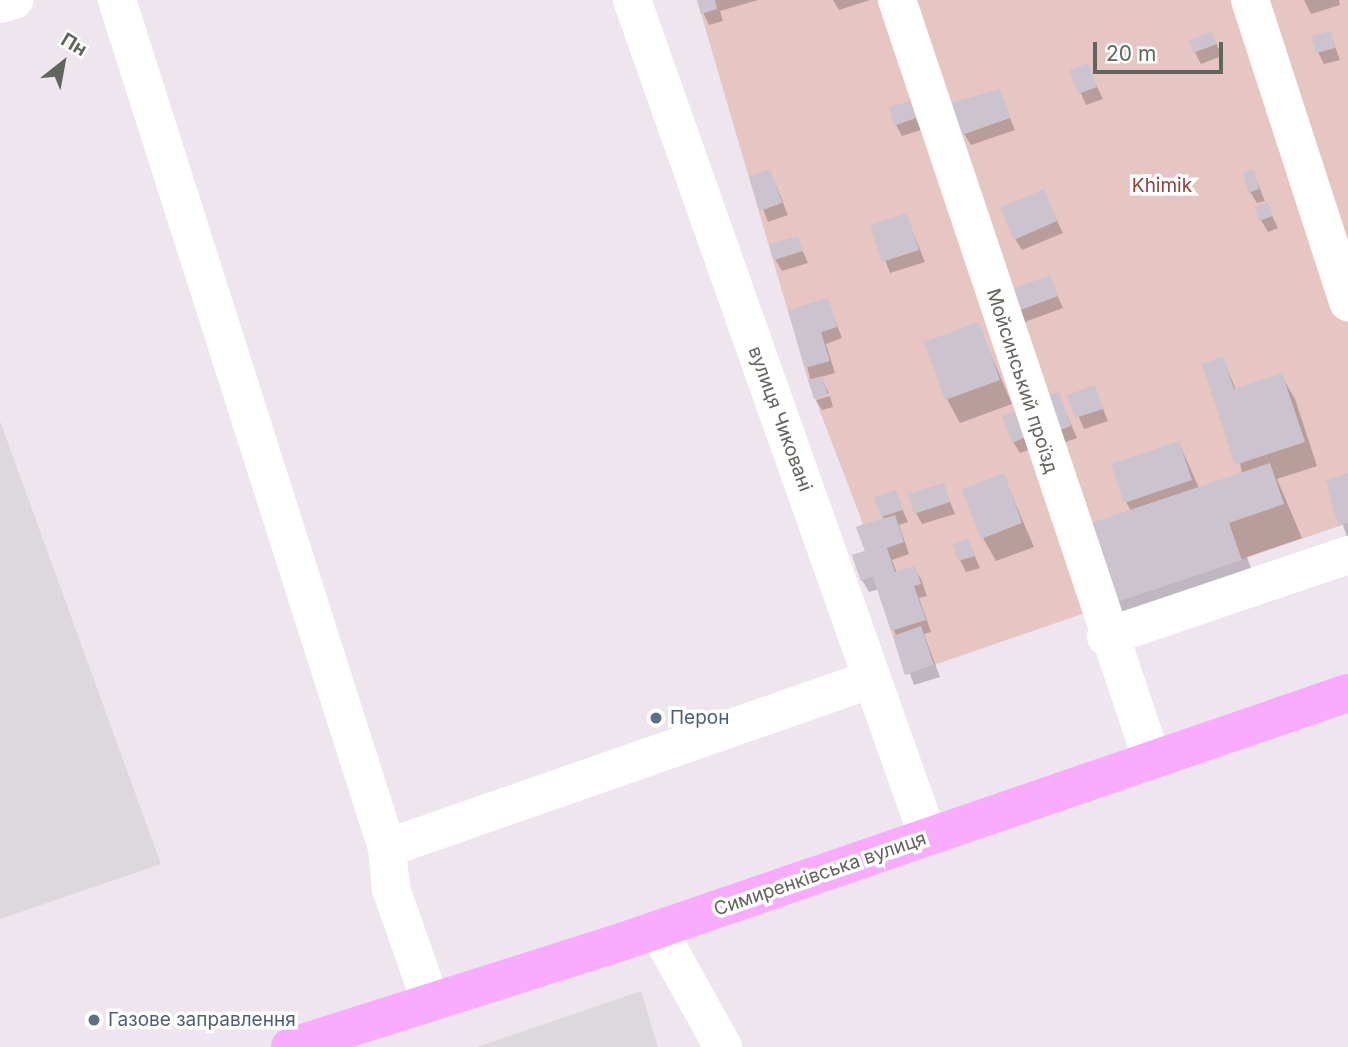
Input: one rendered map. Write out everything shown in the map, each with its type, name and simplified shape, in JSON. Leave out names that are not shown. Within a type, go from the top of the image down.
[{"type":"main road","name":"Симиренківська вулиця","points":[[290,1047],[657,930],[1348,694]]},
{"type":"street","points":[[0,4],[14,0]]},
{"type":"street","points":[[117,0],[387,848],[391,889],[431,1003]]},
{"type":"street","name":"вулиця Чиковані","points":[[632,0],[928,837]]},
{"type":"street","name":"Мойсинський проїзд","points":[[897,0],[1107,637],[1152,760]]},
{"type":"street","points":[[1250,0],[1348,302]]},
{"type":"street","points":[[1107,637],[1348,555]]},
{"type":"street","points":[[387,848],[872,679]]},
{"type":"street","points":[[657,930],[723,1047]]},
{"type":"shaded area","points":[[0,421],[161,864],[0,919]]},
{"type":"shaded area","points":[[641,991],[658,1047],[477,1047]]},
{"type":"green space","points":[[697,0],[885,0],[1088,612],[905,675],[874,577],[861,581],[852,555],[865,551],[856,527],[863,524],[808,380]]},
{"type":"green space","name":"Khimik","points":[[906,0],[1348,0],[1348,523],[1112,604]]},
{"type":"building","points":[[697,0],[715,0],[717,9],[701,14]]},
{"type":"building","points":[[1331,31],[1335,48],[1316,53],[1311,36]]},
{"type":"building","points":[[1212,32],[1217,44],[1193,53],[1189,40]]},
{"type":"building","points":[[1088,63],[1097,87],[1078,94],[1069,70]]},
{"type":"building","points":[[1000,89],[1010,118],[962,135],[951,103]]},
{"type":"building","points":[[910,101],[916,118],[894,126],[889,107]]},
{"type":"building","points":[[770,169],[782,203],[760,211],[749,177]]},
{"type":"building","points":[[1254,170],[1259,189],[1248,193],[1243,172]]},
{"type":"building","points":[[1044,189],[1057,221],[1014,240],[1000,208]]},
{"type":"building","points":[[1268,202],[1273,216],[1259,221],[1255,207]]},
{"type":"building","points":[[907,213],[919,250],[882,262],[870,225]]},
{"type":"building","points":[[798,236],[803,251],[774,260],[769,244]]},
{"type":"building","points":[[1050,275],[1058,296],[1013,313],[1005,292]]},
{"type":"building","points":[[828,298],[837,327],[821,332],[830,361],[805,368],[788,310]]},
{"type":"building","points":[[979,322],[1000,380],[945,400],[924,342]]},
{"type":"building","points":[[1223,357],[1234,389],[1282,373],[1305,442],[1235,465],[1202,364]]},
{"type":"building","points":[[822,376],[828,395],[814,399],[808,380]]},
{"type":"building","points":[[1095,385],[1103,409],[1075,418],[1067,395]]},
{"type":"building","points":[[1059,392],[1071,426],[1052,433],[1040,399]]},
{"type":"building","points":[[1016,411],[1026,437],[1012,443],[1002,416]]},
{"type":"building","points":[[1179,441],[1192,480],[1124,503],[1111,464]]},
{"type":"building","points":[[1270,463],[1284,504],[1229,523],[1242,560],[1112,604],[1085,525]]},
{"type":"building","points":[[1004,473],[1022,523],[981,539],[962,489]]},
{"type":"building","points":[[1348,473],[1348,523],[1338,526],[1326,480]]},
{"type":"building","points":[[944,483],[950,502],[914,514],[908,494]]},
{"type":"building","points":[[896,490],[903,510],[881,517],[874,497]]},
{"type":"building","points":[[895,515],[904,542],[887,548],[895,572],[915,566],[921,584],[914,586],[926,620],[891,631],[873,577],[861,581],[852,555],[865,551],[856,527]]},
{"type":"building","points":[[969,539],[975,556],[958,561],[953,544]]},
{"type":"building","points":[[921,626],[934,665],[905,675],[893,636]]},
{"type":"place","name":"Перон","points":[[656,718]]},
{"type":"place","name":"Газове заправлення","points":[[94,1020]]}]
